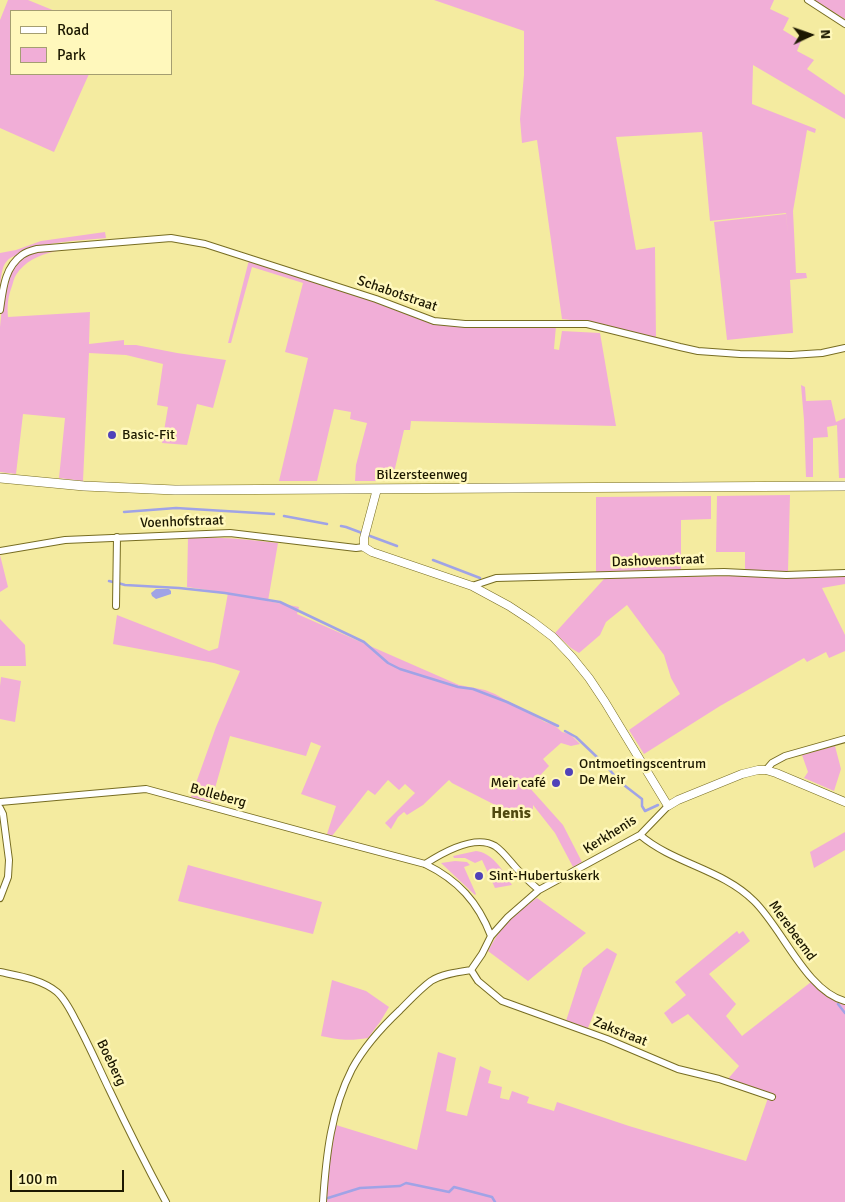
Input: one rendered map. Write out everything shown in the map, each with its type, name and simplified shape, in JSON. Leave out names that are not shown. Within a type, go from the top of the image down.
[{"type":"main road","name":"Bilzersteenweg","points":[[0,478],[93,486],[175,490],[845,486]]},
{"type":"street","points":[[808,0],[845,24]]},
{"type":"street","name":"Schabotstraat","points":[[0,310],[6,274],[22,254],[37,249],[171,238],[205,244],[376,299],[434,321],[464,324],[587,324],[698,351],[740,354],[791,355],[822,353],[845,348]]},
{"type":"street","points":[[377,489],[364,538],[364,547],[372,552],[472,586],[510,606],[553,637],[572,656],[589,678],[668,806]]},
{"type":"street","name":"Voenhofstraat","points":[[0,551],[65,540],[230,533],[356,548],[364,547]]},
{"type":"street","points":[[116,606],[117,537]]},
{"type":"street","name":"Dashovenstraat","points":[[472,586],[496,578],[724,572],[786,576],[845,573]]},
{"type":"street","points":[[766,770],[772,763],[785,756],[845,739]]},
{"type":"street","name":"Kerkhenis","points":[[471,970],[491,936],[508,917],[539,890],[640,835],[668,806],[678,800],[742,774],[766,770],[845,802]]},
{"type":"street","name":"Bolleberg","points":[[0,802],[146,789],[426,864],[455,882],[468,896],[486,924],[491,936]]},
{"type":"street","points":[[0,808],[3,814],[10,860],[8,877],[0,898]]},
{"type":"street","name":"Merebeemd","points":[[640,835],[673,857],[729,881],[742,890],[765,912],[808,975],[823,990],[845,1001]]},
{"type":"street","points":[[426,864],[437,856],[462,845],[486,842],[498,848],[539,890]]},
{"type":"street","points":[[323,1202],[332,1123],[341,1095],[353,1068],[382,1028],[432,980],[450,973],[471,970]]},
{"type":"street","name":"Zakstraat","points":[[471,970],[478,981],[502,1001],[607,1039],[678,1068],[719,1079],[772,1097]]},
{"type":"street","name":"Boeberg","points":[[0,972],[38,981],[49,986],[65,1002],[90,1048],[166,1202]]},
{"type":"green space","points":[[8,0],[28,0],[53,10],[10,10],[10,75],[89,75],[54,152],[0,128],[0,20]]},
{"type":"green space","points":[[434,0],[774,0],[770,9],[789,18],[783,30],[801,41],[797,51],[814,60],[807,69],[845,95],[845,119],[753,65],[752,104],[816,129],[815,133],[807,130],[793,211],[796,273],[806,273],[807,278],[790,280],[793,333],[727,340],[714,222],[786,214],[788,236],[786,213],[710,221],[702,132],[616,137],[636,250],[655,247],[656,339],[588,322],[562,319],[537,140],[522,143],[520,119],[524,75],[524,31]]},
{"type":"green space","points":[[814,0],[845,0],[845,19]]},
{"type":"green space","points":[[105,232],[106,238],[49,244],[27,250],[12,257],[5,264],[0,287],[0,253],[16,250],[41,241]]},
{"type":"green space","points":[[102,246],[54,252],[43,255],[23,266],[15,276],[8,301],[8,317],[90,312],[89,344],[124,340],[124,345],[136,345],[226,360],[213,408],[197,404],[187,445],[162,443],[168,407],[157,405],[163,364],[126,355],[89,353],[83,481],[59,478],[65,418],[23,414],[16,474],[0,472],[0,327],[3,295],[10,272],[19,261],[31,252]]},
{"type":"green space","points":[[249,260],[374,301],[435,324],[465,327],[556,326],[554,349],[559,350],[562,331],[600,333],[616,426],[411,421],[410,430],[404,430],[392,481],[355,481],[356,465],[367,423],[350,419],[351,412],[334,409],[317,481],[279,481],[308,358],[285,352],[303,283],[252,267],[231,343],[228,343]]},
{"type":"green space","points":[[801,385],[805,387],[806,401],[831,400],[836,422],[845,418],[845,478],[839,478],[837,425],[827,427],[828,437],[813,438],[813,477],[806,477]]},
{"type":"green space","points":[[790,495],[788,571],[745,572],[745,552],[716,552],[717,496]]},
{"type":"green space","points":[[711,496],[711,519],[681,520],[681,572],[596,573],[596,497]]},
{"type":"green space","points":[[188,537],[233,538],[278,543],[268,601],[299,607],[297,614],[459,685],[495,694],[545,722],[554,725],[562,732],[570,734],[580,744],[571,746],[561,743],[543,759],[549,766],[529,787],[563,825],[582,862],[573,867],[555,833],[533,805],[533,809],[513,821],[505,810],[449,780],[423,805],[407,815],[404,812],[398,817],[391,829],[385,823],[415,793],[405,784],[399,790],[388,780],[375,795],[368,790],[332,836],[327,834],[336,806],[301,794],[321,746],[311,742],[306,756],[230,736],[211,802],[191,797],[216,727],[240,671],[214,663],[113,644],[117,615],[209,651],[218,648],[228,593],[187,587]]},
{"type":"green space","points":[[0,555],[8,587],[0,592]]},
{"type":"green space","points":[[845,575],[845,584],[822,588],[845,635],[845,651],[829,658],[826,652],[807,662],[804,658],[720,706],[644,754],[629,730],[680,694],[671,678],[664,655],[627,605],[606,622],[600,635],[579,653],[555,633],[604,579]]},
{"type":"green space","points":[[0,619],[25,645],[26,666],[0,666]]},
{"type":"green space","points":[[1,677],[21,681],[15,722],[0,719]]},
{"type":"green space","points":[[835,746],[841,769],[834,791],[804,778],[808,772],[802,755]]},
{"type":"green space","points":[[845,832],[845,850],[814,868],[810,852]]},
{"type":"green space","points":[[476,851],[482,852],[492,859],[512,885],[495,888],[482,860],[475,863],[465,858],[454,858],[453,856]]},
{"type":"green space","points":[[467,862],[470,865],[464,867],[475,895],[441,863]]},
{"type":"green space","points":[[188,865],[322,902],[313,934],[178,901]]},
{"type":"green space","points":[[537,898],[586,933],[528,981],[488,951],[497,935],[509,921]]},
{"type":"green space","points":[[737,931],[739,934],[743,931],[750,941],[709,974],[736,1004],[726,1016],[742,1036],[811,982],[822,992],[845,1005],[845,1202],[326,1202],[329,1165],[336,1125],[417,1150],[438,1052],[456,1058],[446,1111],[467,1116],[480,1066],[491,1071],[488,1083],[502,1087],[500,1098],[509,1100],[512,1091],[529,1097],[527,1103],[554,1111],[557,1102],[746,1161],[768,1098],[727,1080],[739,1066],[688,1014],[672,1024],[664,1013],[686,995],[675,982]]},
{"type":"green space","points":[[607,948],[617,954],[588,1028],[566,1021],[583,968]]},
{"type":"green space","points":[[332,980],[366,991],[389,1007],[368,1038],[344,1040],[321,1036]]},
{"type":"water","points":[[156,589],[169,589],[171,594],[156,599],[151,593]]},
{"type":"waterway","points":[[124,512],[176,508],[274,514]]},
{"type":"waterway","points":[[284,516],[327,524]]},
{"type":"waterway","points":[[341,526],[362,533]]},
{"type":"waterway","points":[[370,536],[397,546]]},
{"type":"waterway","points":[[433,560],[480,578]]},
{"type":"waterway","points":[[109,581],[113,582]]},
{"type":"waterway","points":[[118,583],[225,593],[280,602],[364,642],[388,663],[400,669],[458,687],[473,689],[507,702],[558,726]]},
{"type":"waterway","points":[[565,731],[576,737],[598,758]]},
{"type":"waterway","points":[[602,761],[620,782],[642,799],[642,806],[645,811],[658,805]]},
{"type":"waterway","points":[[838,1004],[845,1013]]},
{"type":"waterway","points":[[328,1198],[360,1188],[400,1186],[406,1183],[449,1192],[454,1187],[492,1197],[495,1202]]},
{"type":"place","name":"Basic-Fit","points":[[112,435]]},
{"type":"place","name":"Ontmoetingscentrum De Meir","points":[[569,772]]},
{"type":"place","name":"Meir café","points":[[556,783]]},
{"type":"place","name":"Sint-Hubertuskerk","points":[[479,876]]},
{"type":"district","name":"Henis","points":[[511,814]]}]
